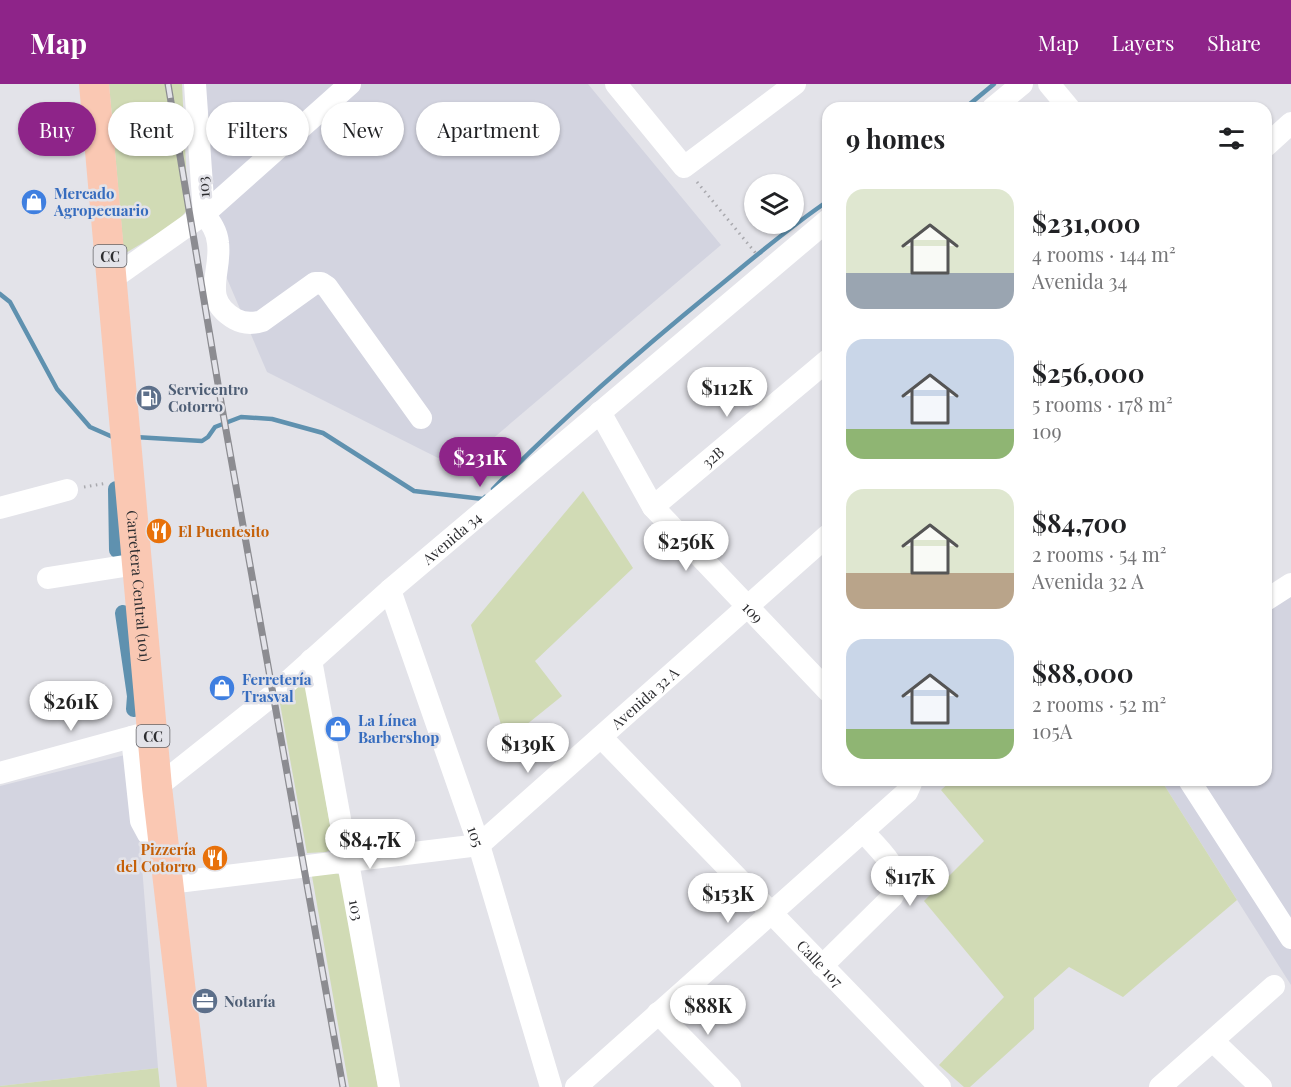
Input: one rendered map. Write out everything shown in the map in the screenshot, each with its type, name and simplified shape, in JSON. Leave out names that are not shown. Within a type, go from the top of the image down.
[{"type":"main road","name":"Carretera Central (101)","points":[[94,84],[137,564],[142,734],[157,787],[192,1087]]},
{"type":"street","name":"103","points":[[112,279],[204,214],[195,84]]},
{"type":"street","points":[[351,84],[204,214],[216,232],[219,246],[215,296],[219,306],[228,315],[240,322],[253,324],[262,321],[315,283],[321,282],[327,287],[421,418]]},
{"type":"street","points":[[616,84],[684,166],[795,84]]},
{"type":"street","points":[[1000,102],[1022,84]]},
{"type":"street","points":[[1049,84],[1064,102]]},
{"type":"street","points":[[1272,140],[1291,123]]},
{"type":"street","name":"Avenida 34","points":[[157,787],[274,694],[390,590],[822,225]]},
{"type":"street","name":"32B","points":[[652,507],[822,365]]},
{"type":"street","name":"109","points":[[600,412],[652,507],[822,686]]},
{"type":"street","points":[[0,508],[67,490]]},
{"type":"street","name":"Avenida 32 A","points":[[480,845],[822,540]]},
{"type":"street","points":[[48,578],[137,564]]},
{"type":"street","points":[[1272,596],[1291,584]]},
{"type":"street","name":"105","points":[[390,590],[480,845],[551,1087]]},
{"type":"street","name":"103","points":[[311,660],[389,1087]]},
{"type":"street","points":[[0,773],[142,734],[141,821],[148,834],[165,849]]},
{"type":"street","name":"Calle 107","points":[[601,737],[940,1087]]},
{"type":"street","points":[[576,1087],[907,792],[909,786]]},
{"type":"street","points":[[1193,786],[1291,938]]},
{"type":"street","points":[[822,966],[892,897],[898,888],[898,876],[893,867],[863,831]]},
{"type":"street","points":[[169,883],[480,845]]},
{"type":"street","points":[[1160,1087],[1274,986]]},
{"type":"street","points":[[658,1013],[730,1087]]},
{"type":"street","points":[[1213,1041],[1261,1087]]},
{"type":"path","points":[[684,166],[750,247]]},
{"type":"path","points":[[67,490],[129,472]]},
{"type":"shaded area","points":[[203,84],[588,84],[721,245],[458,468],[267,372],[216,253],[209,156],[309,156],[309,102],[206,102],[206,123]]},
{"type":"shaded area","points":[[1291,573],[1291,985],[1165,786],[1272,786],[1272,586]]},
{"type":"shaded area","points":[[133,753],[158,1068],[0,1086],[0,786]]},
{"type":"green space","points":[[109,84],[182,84],[183,102],[111,102]]},
{"type":"green space","points":[[115,156],[185,156],[188,209],[176,223],[124,254]]},
{"type":"green space","points":[[583,491],[633,568],[535,661],[562,696],[506,741],[471,625]]},
{"type":"green space","points":[[297,683],[306,685],[334,848],[326,852],[307,853],[279,698]]},
{"type":"green space","points":[[945,786],[1165,786],[1237,900],[1123,997],[1069,967],[1034,998],[1034,1029],[970,1087],[964,1087],[939,1065],[1004,997],[924,901],[984,841],[941,790]]},
{"type":"green space","points":[[336,873],[340,875],[378,1087],[349,1087],[312,876]]},
{"type":"green space","points":[[158,1068],[160,1087],[0,1087],[0,1086]]},
{"type":"waterway","points":[[972,102],[994,84]]},
{"type":"waterway","points":[[493,489],[573,411],[628,362],[770,244],[822,205]]},
{"type":"waterway","points":[[0,294],[10,302],[57,389],[90,427],[115,438]]},
{"type":"waterway","points":[[135,437],[202,441],[215,427],[241,417],[272,419],[323,433],[414,491],[483,499],[485,497]]},
{"type":"waterway","points":[[116,489],[117,550]]},
{"type":"waterway","points":[[123,613],[135,696],[134,709]]},
{"type":"railway","points":[[168,84],[221,402],[343,1087]]},
{"type":"place","name":"Mercado Agropecuario","points":[[34,202]]},
{"type":"place","name":"Servicentro Cotorro","points":[[149,398]]},
{"type":"place","name":"El Puentesito","points":[[159,531]]},
{"type":"place","name":"Ferretería Trasval","points":[[222,688]]},
{"type":"place","name":"La Línea Barbershop","points":[[338,729]]},
{"type":"place","name":"Pizzería del Cotorro","points":[[215,858]]},
{"type":"place","name":"Notaría","points":[[205,1001]]}]
